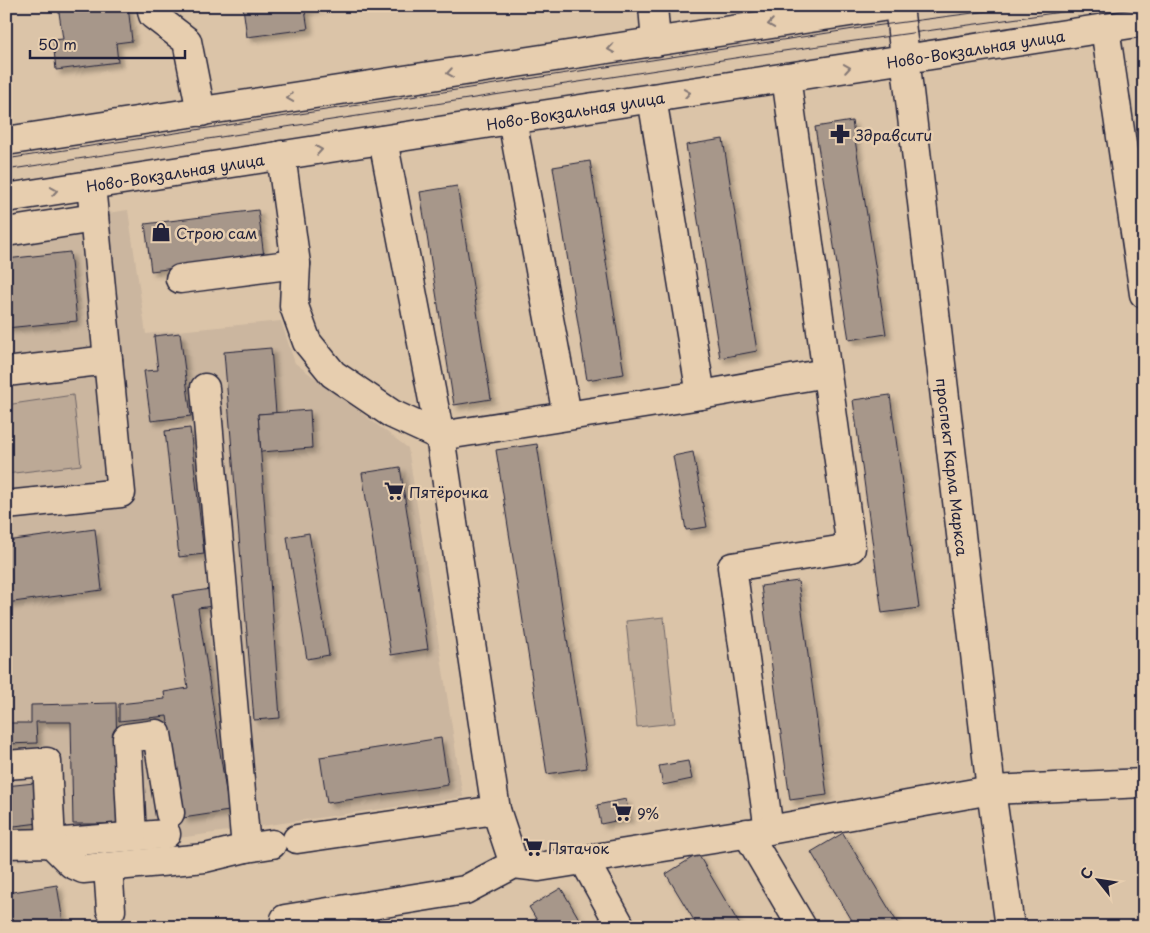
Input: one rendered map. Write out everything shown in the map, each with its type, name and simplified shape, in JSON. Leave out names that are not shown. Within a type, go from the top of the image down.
[{"type":"main road","points":[[151,6],[152,15],[187,40],[201,112]]},
{"type":"main road","points":[[653,6],[656,42]]},
{"type":"main road","points":[[6,142],[889,6]]},
{"type":"main road","name":"проспект Карла Маркса","points":[[900,6],[991,790],[1010,927]]},
{"type":"main road","name":"Ново-Вокзальная улица","points":[[6,198],[1144,22]]},
{"type":"main road","points":[[1105,28],[1143,288]]},
{"type":"main road","points":[[786,77],[851,548],[732,567],[758,831],[802,927]]},
{"type":"main road","points":[[652,98],[701,395]]},
{"type":"main road","points":[[512,120],[567,415]]},
{"type":"main road","points":[[383,140],[438,428],[496,810],[514,864]]},
{"type":"main road","points":[[281,156],[296,264],[294,306],[307,342],[332,374],[392,414],[438,428],[567,415],[701,395],[826,373]]},
{"type":"main road","points":[[6,505],[121,493],[91,185]]},
{"type":"main road","points":[[6,232],[94,218]]},
{"type":"main road","points":[[180,279],[296,264]]},
{"type":"main road","points":[[6,372],[108,360]]},
{"type":"main road","points":[[205,388],[272,844]]},
{"type":"main road","points":[[6,844],[51,843],[132,836],[168,824],[157,734],[127,738],[132,836]]},
{"type":"main road","points":[[6,765],[47,762],[51,843],[72,864],[83,869],[205,858],[272,844],[496,810]]},
{"type":"main road","points":[[285,919],[465,890],[514,864],[539,867],[991,790],[1144,783]]},
{"type":"main road","points":[[584,860],[621,927]]},
{"type":"main road","points":[[108,867],[111,910]]},
{"type":"shaded area","points":[[128,210],[146,334],[281,321],[295,363],[408,448],[463,797],[6,863],[6,228]]},
{"type":"shaded area","points":[[73,395],[81,465],[6,474],[6,405]]},
{"type":"shaded area","points":[[664,617],[675,723],[637,727],[626,621]]},
{"type":"building","points":[[58,6],[128,6],[132,41],[116,43],[118,62],[56,70],[53,40],[63,39]]},
{"type":"building","points":[[322,6],[305,10],[308,29],[247,37],[243,7]]},
{"type":"building","points":[[852,121],[886,334],[849,340],[815,127]]},
{"type":"building","points":[[723,139],[757,351],[720,358],[686,145]]},
{"type":"building","points":[[590,161],[624,374],[587,380],[553,167]]},
{"type":"building","points":[[457,186],[491,399],[454,405],[420,192]]},
{"type":"building","points":[[258,210],[264,257],[151,271],[145,224]]},
{"type":"building","points":[[70,252],[77,321],[6,328],[6,259]]},
{"type":"building","points":[[180,333],[191,416],[151,421],[144,371],[158,370],[154,336]]},
{"type":"building","points":[[271,348],[276,413],[258,414],[280,718],[254,720],[224,352]]},
{"type":"building","points":[[890,395],[919,608],[882,613],[853,400]]},
{"type":"building","points":[[310,410],[312,448],[261,452],[258,414]]},
{"type":"building","points":[[190,428],[204,554],[179,557],[165,431]]},
{"type":"building","points":[[537,444],[587,768],[547,774],[496,450]]},
{"type":"building","points":[[693,452],[707,527],[686,530],[673,456]]},
{"type":"building","points":[[400,467],[428,649],[391,655],[362,473]]},
{"type":"building","points":[[95,529],[102,590],[6,603],[6,541]]},
{"type":"building","points":[[309,533],[329,655],[307,659],[287,537]]},
{"type":"building","points":[[798,581],[827,795],[790,800],[761,586]]},
{"type":"building","points":[[210,589],[213,606],[198,608],[229,811],[183,818],[167,716],[119,721],[119,704],[165,699],[164,692],[188,688],[173,595]]},
{"type":"building","points":[[116,703],[118,824],[73,824],[71,722],[36,722],[37,743],[6,744],[6,723],[31,723],[31,705]]},
{"type":"building","points":[[441,738],[448,785],[327,803],[320,757]]},
{"type":"building","points":[[688,761],[692,779],[663,785],[659,766]]},
{"type":"building","points":[[34,783],[39,823],[6,827],[6,786]]},
{"type":"building","points":[[626,799],[629,818],[601,824],[597,805]]},
{"type":"building","points":[[843,833],[900,927],[856,927],[811,852]]},
{"type":"building","points":[[698,854],[741,927],[698,927],[666,874]]},
{"type":"building","points":[[57,885],[63,922],[30,927],[6,927],[6,893]]},
{"type":"building","points":[[561,888],[584,927],[541,927],[529,907]]},
{"type":"tram line","points":[[6,159],[867,27],[1026,6]]},
{"type":"tram line","points":[[6,170],[748,56],[1104,6]]},
{"type":"place","name":"Здравсити","points":[[840,134]]},
{"type":"place","name":"Строю сам","points":[[161,232]]},
{"type":"place","name":"Пятёрочка","points":[[394,491]]},
{"type":"place","name":"9%","points":[[622,812]]},
{"type":"place","name":"Пятачок","points":[[533,847]]}]
